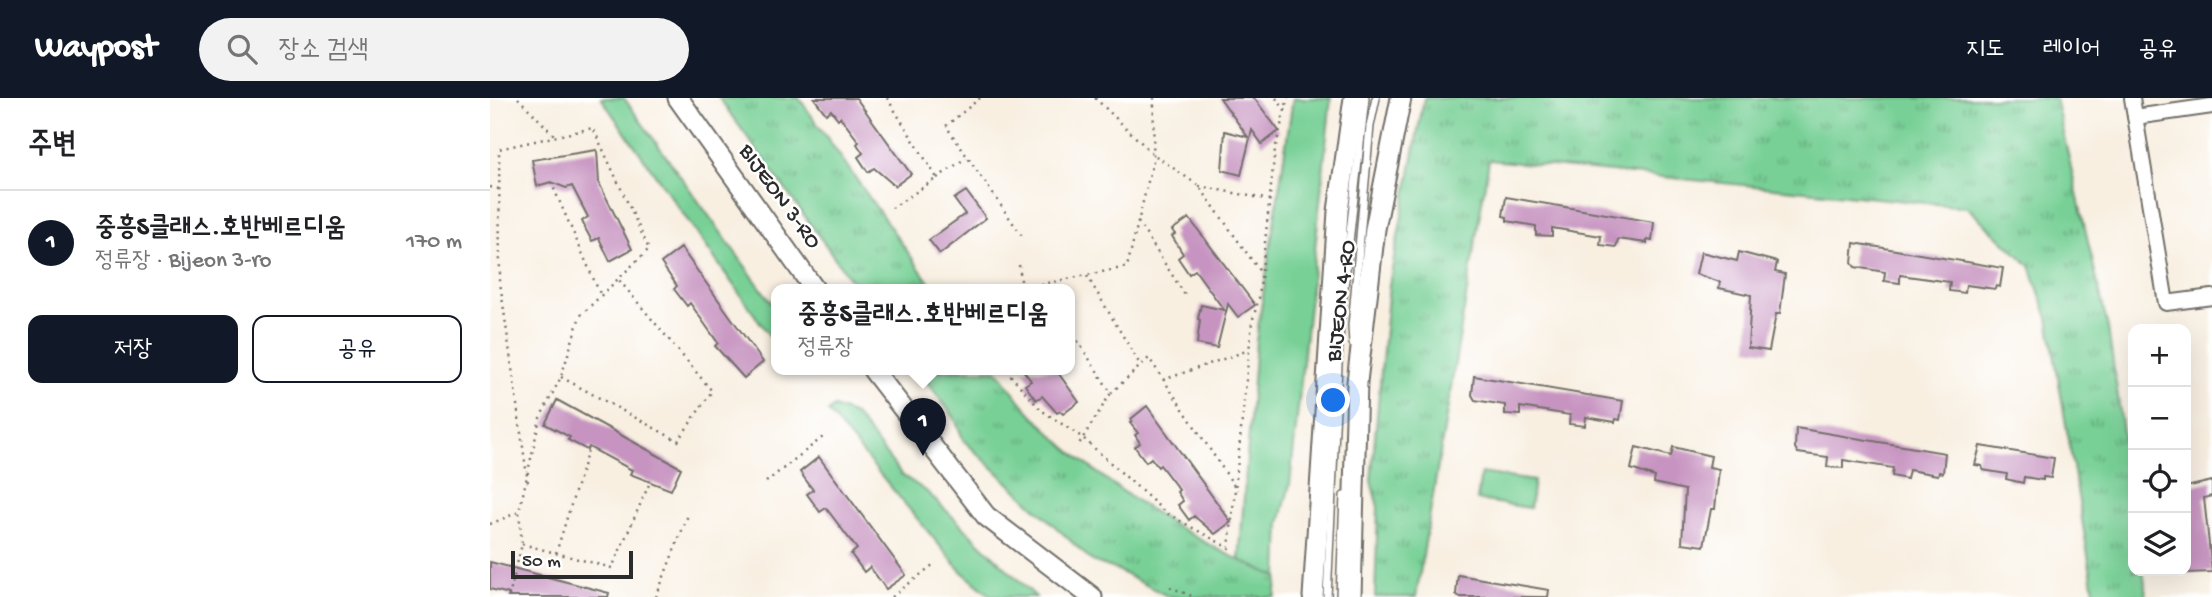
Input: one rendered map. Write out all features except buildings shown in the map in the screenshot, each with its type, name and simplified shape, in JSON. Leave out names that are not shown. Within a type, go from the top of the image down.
[{"type":"main road","name":"BIJEON 3-RO","points":[[678,98],[811,284]]},
{"type":"main road","name":"BIJEON 4-RO","points":[[1313,597],[1339,211],[1354,98]]},
{"type":"main road","name":"BIJEON 4-RO","points":[[1351,597],[1357,382],[1375,229],[1401,98]]},
{"type":"main road","points":[[877,375],[986,516],[1092,597]]},
{"type":"street","points":[[2132,98],[2166,303],[2212,298]]},
{"type":"street","points":[[2135,117],[2212,106]]},
{"type":"lane","points":[[1327,597],[1340,323],[1365,98]]},
{"type":"lane","points":[[1340,597],[1352,326],[1370,126],[1376,98]]},
{"type":"lane","points":[[1352,326],[1357,382]]},
{"type":"path","points":[[518,98],[555,136]]},
{"type":"path","points":[[887,98],[937,178]]},
{"type":"path","points":[[980,98],[946,126],[1022,236]]},
{"type":"path","points":[[1095,98],[1153,154],[1199,186],[1261,273]]},
{"type":"path","points":[[1041,284],[1127,267],[1153,154],[1154,98]]},
{"type":"path","points":[[1276,98],[1286,111]]},
{"type":"path","points":[[1010,375],[1041,410],[1083,438],[1166,513],[1229,548],[1237,490],[1249,350],[1275,149],[1288,98]]},
{"type":"path","points":[[509,597],[522,544],[519,512],[528,483],[540,418],[561,377],[580,316],[649,249],[593,128],[499,149],[500,282],[528,483]]},
{"type":"path","points":[[892,208],[968,158]]},
{"type":"path","points":[[551,182],[601,296]]},
{"type":"path","points":[[1199,186],[1269,200]]},
{"type":"path","points":[[490,187],[499,189]]},
{"type":"path","points":[[1138,222],[1185,295]]},
{"type":"path","points":[[1019,265],[1021,284]]},
{"type":"path","points":[[1087,275],[1140,366]]},
{"type":"path","points":[[561,377],[678,441],[712,391],[618,279]]},
{"type":"path","points":[[1075,337],[1111,393]]},
{"type":"path","points":[[1163,380],[1249,350]]},
{"type":"path","points":[[1079,444],[1111,393],[1149,358],[1237,490]]},
{"type":"path","points":[[766,482],[823,437]]},
{"type":"path","points":[[556,553],[589,447]]},
{"type":"path","points":[[522,544],[612,568],[651,480]]},
{"type":"path","points":[[490,524],[519,512]]},
{"type":"path","points":[[656,597],[688,515]]},
{"type":"path","points":[[892,597],[934,564]]},
{"type":"path","points":[[1170,587],[1194,597]]},
{"type":"green space","points":[[601,98],[624,98],[771,302],[771,338]]},
{"type":"green space","points":[[719,98],[799,98],[930,284],[854,284]]},
{"type":"green space","points":[[1293,98],[1331,98],[1290,484],[1280,523],[1278,577],[1239,561],[1256,341]]},
{"type":"green space","points":[[1424,98],[2055,98],[2108,328],[2128,466],[2128,576],[2144,576],[2147,597],[2095,597],[2048,318],[2030,266],[1967,207],[1489,160],[1416,597],[1375,597],[1378,507],[1371,481],[1389,285]]},
{"type":"green space","points":[[922,375],[1001,375],[1026,407],[1055,437],[1113,485],[1213,547],[1278,577],[1275,597],[1169,597],[1117,570],[1092,561],[964,441],[954,417]]},
{"type":"green space","points":[[834,407],[855,415],[902,475],[926,491],[1036,597],[992,597],[961,571],[828,412]]},
{"type":"green space","points":[[1481,473],[1534,481],[1530,508],[1477,500]]},
{"type":"place","name":"중흥S클래스.호반베르디움","points":[[923,456]]}]
